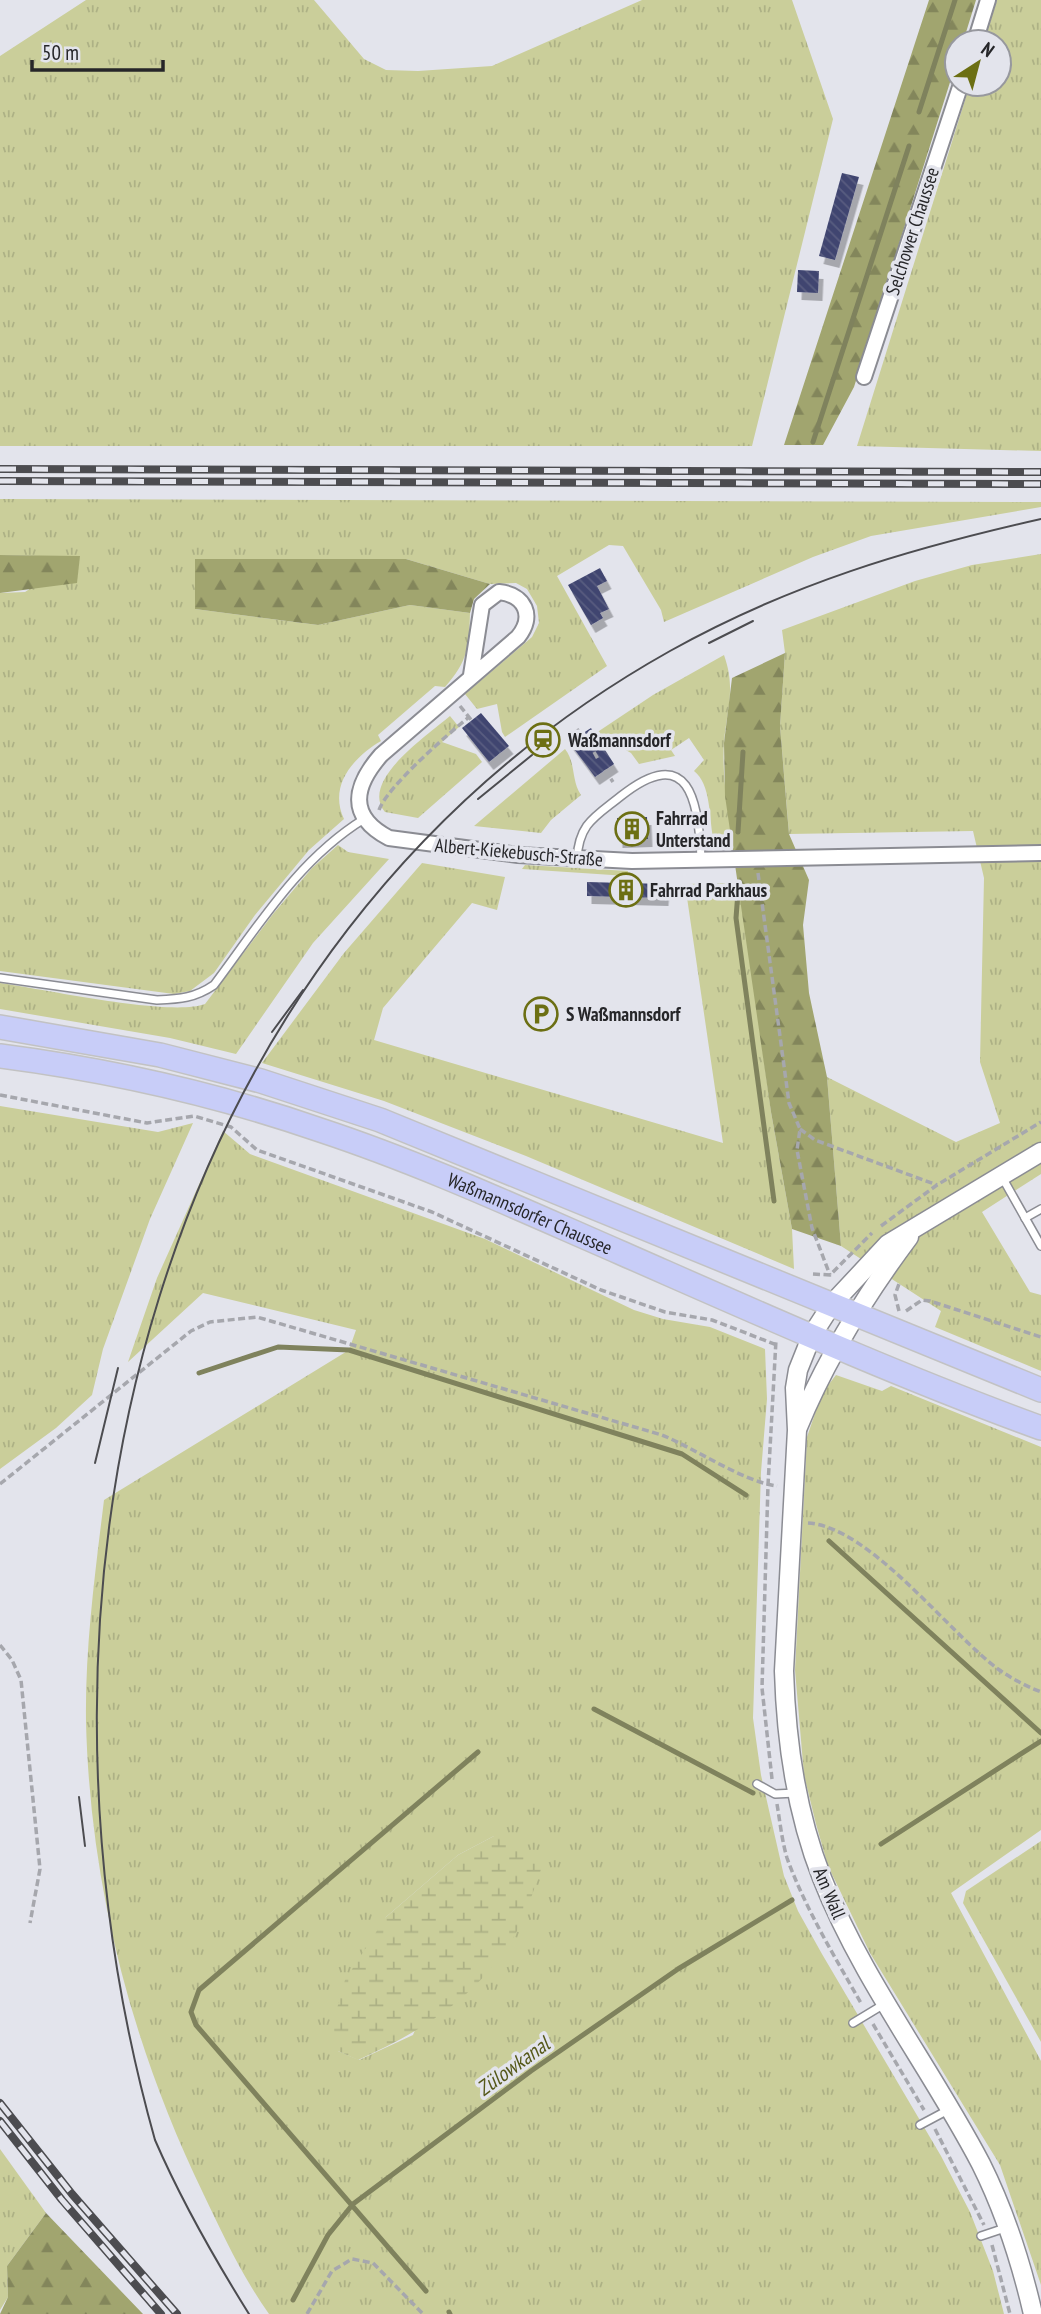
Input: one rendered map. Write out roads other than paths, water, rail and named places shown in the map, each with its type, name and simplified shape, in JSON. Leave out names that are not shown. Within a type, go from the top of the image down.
[{"type":"main road","name":"Waßmannsdorfer Chaussee","points":[[0,1027],[99,1042],[221,1070],[430,1139],[832,1304],[863,1305],[1041,1390]]},
{"type":"main road","name":"Waßmannsdorfer Chaussee","points":[[0,1056],[91,1071],[206,1096],[344,1138],[482,1190],[812,1335],[1041,1428]]},
{"type":"street","points":[[979,28],[988,0]]},
{"type":"street","name":"Selchower Chaussee","points":[[864,377],[956,98]]},
{"type":"street","points":[[371,816],[359,802],[359,787],[367,771],[525,628],[528,617],[525,606],[510,594],[499,592],[482,605],[471,675]]},
{"type":"street","name":"Albert-Kiekebusch-Straße","points":[[371,816],[375,831],[389,838],[518,855],[577,859],[701,860],[1041,853]]},
{"type":"street","name":"Am Wall","points":[[1033,2314],[1008,2227],[982,2167],[886,2003],[845,1929],[822,1879],[797,1793],[786,1717],[784,1671],[797,1430],[795,1388],[798,1370],[812,1335],[832,1304],[888,1244],[1041,1152]]},
{"type":"street","name":"Am Wall","points":[[797,1430],[814,1389],[838,1346],[883,1270],[914,1230]]},
{"type":"lane","points":[[577,859],[580,835],[590,821],[645,778],[660,773],[675,776],[691,792],[697,810],[701,860]]},
{"type":"lane","points":[[0,978],[157,1000],[199,995],[214,985],[268,911],[307,865],[334,837],[371,816]]},
{"type":"lane","points":[[1001,1176],[1041,1246]]},
{"type":"lane","points":[[1025,1218],[1041,1209]]},
{"type":"lane","points":[[757,1784],[775,1794],[797,1793]]},
{"type":"lane","points":[[853,2023],[886,2003]]},
{"type":"lane","points":[[920,2125],[950,2109]]},
{"type":"lane","points":[[985,2235],[1008,2227]]},
{"type":"waterway","points":[[919,112],[955,0]]},
{"type":"waterway","points":[[813,442],[909,146]]},
{"type":"waterway","points":[[738,832],[743,752]]},
{"type":"waterway","points":[[738,892],[736,918],[774,1201]]},
{"type":"waterway","points":[[199,1373],[278,1347],[349,1350],[682,1454],[746,1495]]},
{"type":"waterway","points":[[829,1541],[1041,1733]]},
{"type":"waterway","points":[[594,1709],[753,1793]]},
{"type":"waterway","name":"Zülowkanal","points":[[881,1844],[1041,1741]]},
{"type":"waterway","points":[[426,2291],[196,2025],[191,2012],[199,1990],[478,1752]]},
{"type":"waterway","name":"Zülowkanal","points":[[293,2300],[328,2235],[353,2204],[531,2071],[678,1969],[792,1900]]},
{"type":"tram line","points":[[249,2314],[199,2228],[155,2140],[111,1930],[97,1716],[112,1503],[159,1298],[237,1105],[348,929],[492,776],[670,651],[715,627],[760,606],[851,571],[944,543],[1041,519]]},
{"type":"tram line","points":[[709,643],[753,621]]},
{"type":"tram line","points":[[478,799],[532,755]]},
{"type":"tram line","points":[[272,1032],[303,990]]},
{"type":"tram line","points":[[95,1463],[118,1368]]},
{"type":"tram line","points":[[79,1797],[85,1846]]},
{"type":"railway","points":[[0,469],[1041,472]]},
{"type":"railway","points":[[0,481],[1041,484]]},
{"type":"railway","points":[[0,2103],[72,2194],[177,2314]]},
{"type":"railway","points":[[0,2121],[62,2200],[161,2314]]},
{"type":"place","name":"Waßmannsdorf","points":[[543,740]]},
{"type":"place","name":"Fahrrad Unterstand","points":[[632,829]]},
{"type":"place","name":"Fahrrad Parkhaus","points":[[626,890]]},
{"type":"place","name":"S Waßmannsdorf","points":[[541,1014]]}]
